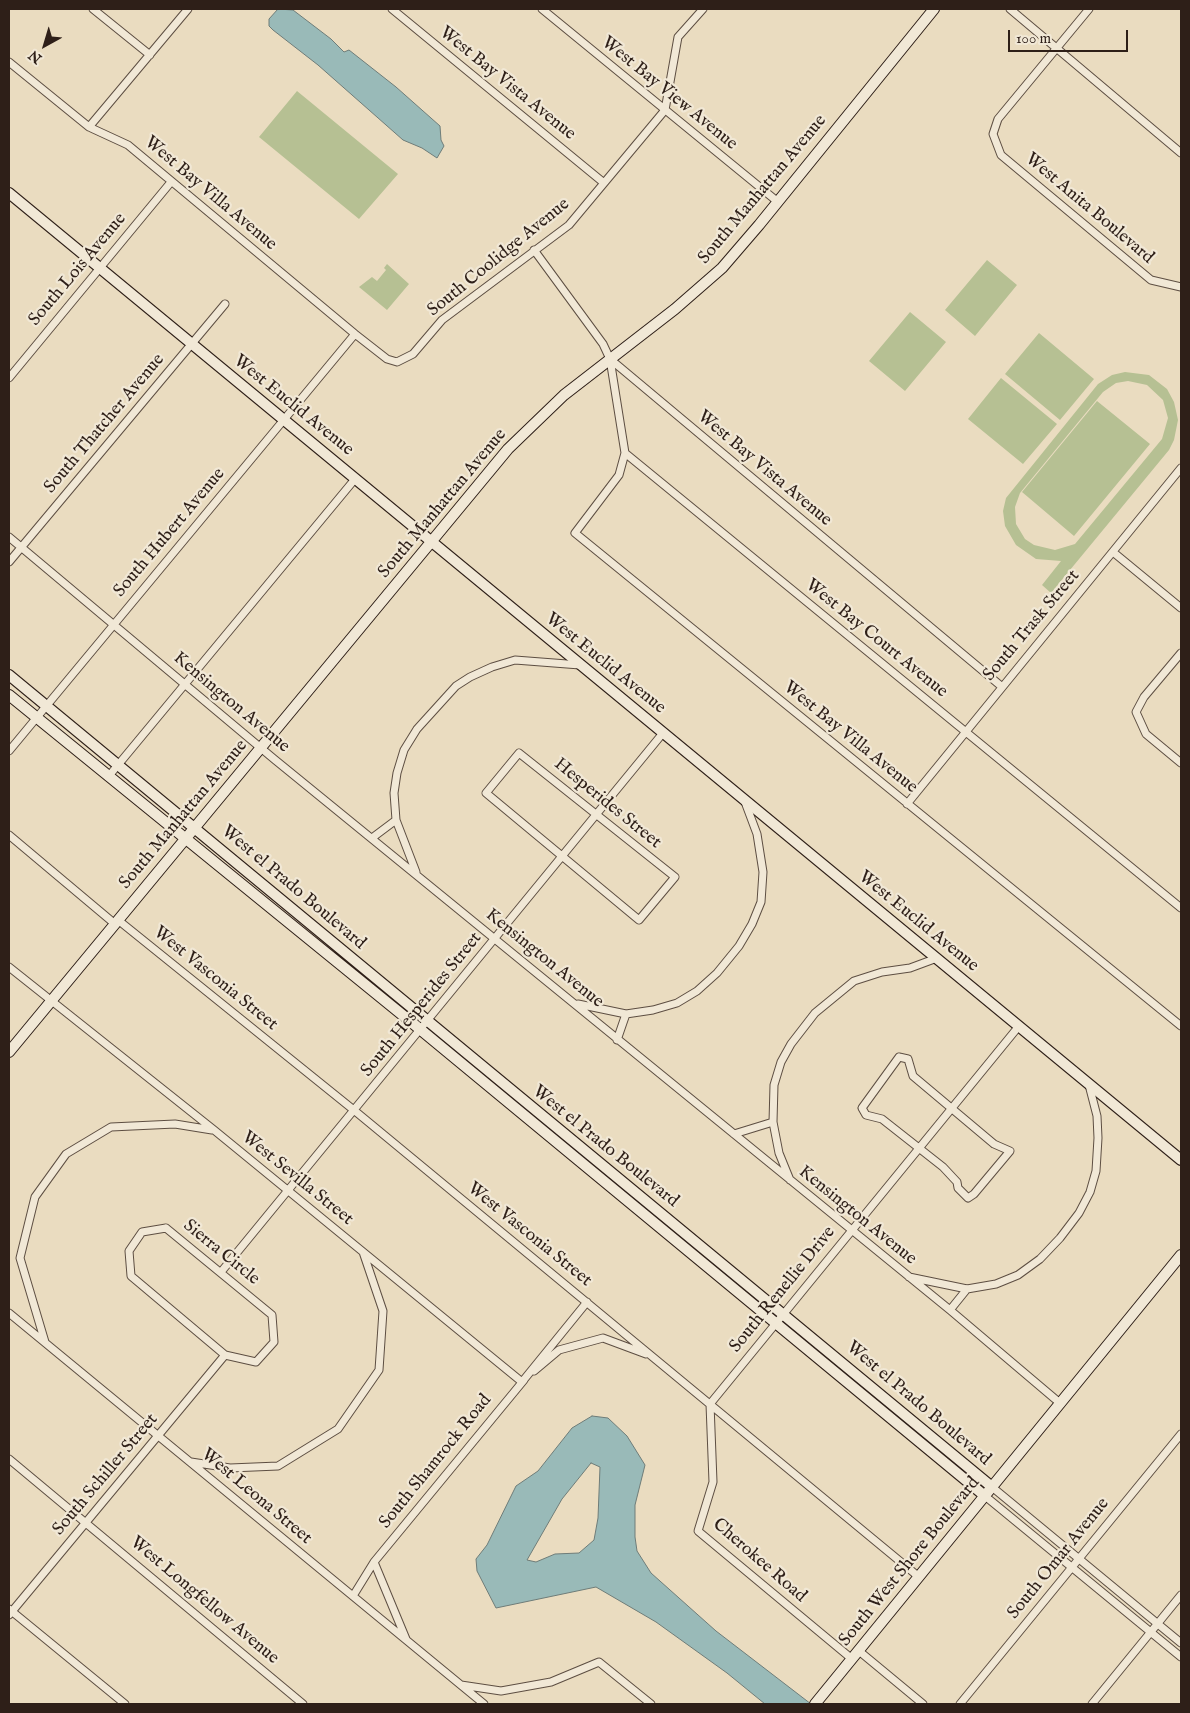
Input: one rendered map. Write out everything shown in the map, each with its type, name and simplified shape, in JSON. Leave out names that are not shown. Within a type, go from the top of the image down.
[{"type":"street","points":[[93,9],[150,55]]},
{"type":"street","points":[[89,127],[188,9]]},
{"type":"street","name":"West Bay Vista Avenue","points":[[392,9],[604,183]]},
{"type":"street","name":"West Bay View Avenue","points":[[542,9],[778,202]]},
{"type":"street","name":"South Coolidge Avenue","points":[[387,359],[397,362],[413,354],[442,320],[569,225],[665,110],[678,37],[702,9]]},
{"type":"street","name":"South Manhattan Avenue","points":[[9,1052],[196,828],[479,483],[520,437],[564,395],[675,309],[719,270],[778,202],[934,9]]},
{"type":"street","points":[[1010,9],[1181,152]]},
{"type":"street","points":[[1056,48],[1089,9]]},
{"type":"street","name":"West Anita Boulevard","points":[[1056,48],[998,119],[993,134],[1001,155],[1151,280],[1181,287]]},
{"type":"street","name":"West Bay Villa Avenue","points":[[9,62],[89,127],[128,145],[387,359]]},
{"type":"street","name":"South Lois Avenue","points":[[9,378],[171,182]]},
{"type":"street","name":"West Euclid Avenue","points":[[9,193],[1181,1160]]},
{"type":"street","name":"West Bay Vista Avenue","points":[[534,250],[603,344],[610,359],[1001,686]]},
{"type":"street","name":"South Thatcher Avenue","points":[[9,562],[225,304]]},
{"type":"street","name":"South Hubert Avenue","points":[[9,751],[355,334]]},
{"type":"street","points":[[610,359],[625,453]]},
{"type":"street","name":"West Bay Villa Avenue","points":[[625,453],[619,475],[575,533],[1181,1026]]},
{"type":"street","name":"West Bay Court Avenue","points":[[625,453],[1181,908]]},
{"type":"street","name":"South Trask Street","points":[[906,804],[1181,468]]},
{"type":"street","points":[[108,777],[355,478]]},
{"type":"street","name":"Kensington Avenue","points":[[9,537],[261,747],[575,1003],[617,1040],[950,1310],[1061,1404]]},
{"type":"street","points":[[1113,552],[1181,608]]},
{"type":"street","points":[[1181,653],[1144,697],[1136,712],[1146,734],[1181,763]]},
{"type":"street","points":[[418,874],[396,820],[394,793],[397,773],[404,750],[417,730],[456,686],[492,667],[515,660],[580,665]]},
{"type":"street","name":"West el Prado Boulevard","points":[[9,675],[329,939],[536,1127],[776,1322],[1181,1657]]},
{"type":"street","name":"West el Prado Boulevard","points":[[9,695],[321,949],[424,1025],[660,1212],[1181,1643]]},
{"type":"street","name":"South Hesperides Street","points":[[221,1272],[289,1192],[664,733]]},
{"type":"street","name":"Hesperides Street","points":[[519,752],[675,877],[639,920],[563,856],[486,793],[519,752]]},
{"type":"street","points":[[147,809],[157,796]]},
{"type":"street","points":[[575,1003],[626,1014],[653,1010],[677,1002],[697,991],[717,973],[739,946],[752,924],[760,902],[763,872],[757,834],[745,802]]},
{"type":"street","points":[[372,838],[396,820]]},
{"type":"street","name":"West Vasconia Street","points":[[9,835],[355,1111],[919,1577]]},
{"type":"street","points":[[224,870],[233,859]]},
{"type":"street","points":[[321,949],[329,939]]},
{"type":"street","points":[[790,1181],[779,1153],[773,1122],[774,1084],[781,1062],[791,1044],[815,1014],[854,981],[882,972],[910,968],[937,958]]},
{"type":"street","name":"West Sevilla Street","points":[[9,968],[214,1130],[522,1382]]},
{"type":"street","points":[[617,1040],[626,1014]]},
{"type":"street","name":"South Renellie Drive","points":[[710,1404],[1019,1026]]},
{"type":"street","points":[[899,1057],[908,1059],[913,1076],[952,1108],[994,1144],[1010,1150],[974,1194],[968,1198],[958,1188],[957,1182],[952,1175],[882,1119],[866,1115],[862,1108],[899,1057]]},
{"type":"street","points":[[907,1276],[967,1289],[996,1284],[1018,1275],[1040,1259],[1060,1238],[1079,1213],[1090,1192],[1096,1171],[1097,1116],[1089,1085]]},
{"type":"street","points":[[536,1127],[543,1118]]},
{"type":"street","points":[[734,1134],[773,1122]]},
{"type":"street","points":[[45,1342],[20,1258],[35,1197],[66,1154],[111,1128],[175,1124],[214,1130]]},
{"type":"street","points":[[652,1222],[660,1212]]},
{"type":"street","name":"Sierra Circle","points":[[166,1228],[272,1314],[274,1342],[256,1362],[225,1355],[131,1276],[128,1251],[142,1232],[166,1228]]},
{"type":"street","points":[[190,1462],[230,1468],[278,1466],[338,1429],[379,1370],[383,1311],[362,1252]]},
{"type":"street","name":"South West Shore Boulevard","points":[[815,1704],[1181,1255]]},
{"type":"street","points":[[950,1310],[967,1289]]},
{"type":"street","name":"South Shamrock Road","points":[[353,1596],[374,1562],[586,1302]]},
{"type":"street","name":"West Leona Street","points":[[9,1312],[484,1704]]},
{"type":"street","name":"South Shamrock Road","points":[[522,1382],[559,1350],[603,1338],[653,1357]]},
{"type":"street","name":"South Schiller Street","points":[[10,1612],[225,1355]]},
{"type":"street","points":[[865,1396],[872,1388]]},
{"type":"street","name":"Cherokee Road","points":[[710,1404],[713,1482],[698,1531],[852,1659]]},
{"type":"street","name":"South Omar Avenue","points":[[960,1704],[1181,1434]]},
{"type":"street","name":"West Longfellow Avenue","points":[[9,1459],[302,1704]]},
{"type":"street","points":[[374,1562],[407,1641]]},
{"type":"street","points":[[1092,1704],[1181,1595]]},
{"type":"street","points":[[10,1612],[125,1704]]},
{"type":"street","points":[[858,1651],[924,1704]]},
{"type":"street","points":[[461,1685],[501,1691],[509,1690],[551,1682],[599,1662],[651,1704]]},
{"type":"green space","points":[[297,91],[398,174],[359,219],[259,137]]},
{"type":"green space","points":[[987,260],[1017,285],[975,336],[945,310]]},
{"type":"green space","points":[[387,264],[409,284],[387,310],[359,287],[372,277],[377,281],[386,270],[384,268]]},
{"type":"green space","points":[[910,312],[946,342],[905,391],[869,361]]},
{"type":"green space","points":[[1039,333],[1094,379],[1060,420],[1005,374]]},
{"type":"green space","points":[[1125,372],[1149,375],[1167,389],[1174,402],[1178,420],[1174,440],[1169,450],[1051,593],[1042,585],[1061,561],[1036,559],[1016,545],[1005,526],[1003,511],[1006,498],[1098,384],[1112,375]],"holes":[[[1128,381],[1147,385],[1163,400],[1168,418],[1162,439],[1075,544],[1055,550],[1034,545],[1025,539],[1016,524],[1015,507],[1020,493],[1103,392],[1116,383]]]},
{"type":"green space","points":[[1001,378],[1057,424],[1023,464],[968,419]]},
{"type":"green space","points":[[1097,401],[1150,444],[1074,536],[1022,492]]},
{"type":"water","points":[[278,9],[293,10],[331,39],[344,52],[349,50],[396,87],[440,126],[441,140],[444,146],[437,158],[422,148],[403,140],[318,65],[273,30],[269,26],[269,19]]},
{"type":"water","points":[[592,1416],[608,1418],[627,1436],[645,1465],[635,1505],[635,1537],[637,1551],[651,1573],[716,1631],[811,1704],[765,1704],[727,1673],[656,1622],[596,1587],[496,1608],[477,1571],[476,1559],[487,1545],[516,1486],[538,1471],[572,1428]],"holes":[[[591,1463],[600,1467],[598,1518],[594,1540],[579,1553],[555,1554],[536,1562],[527,1560],[562,1499]]]}]
